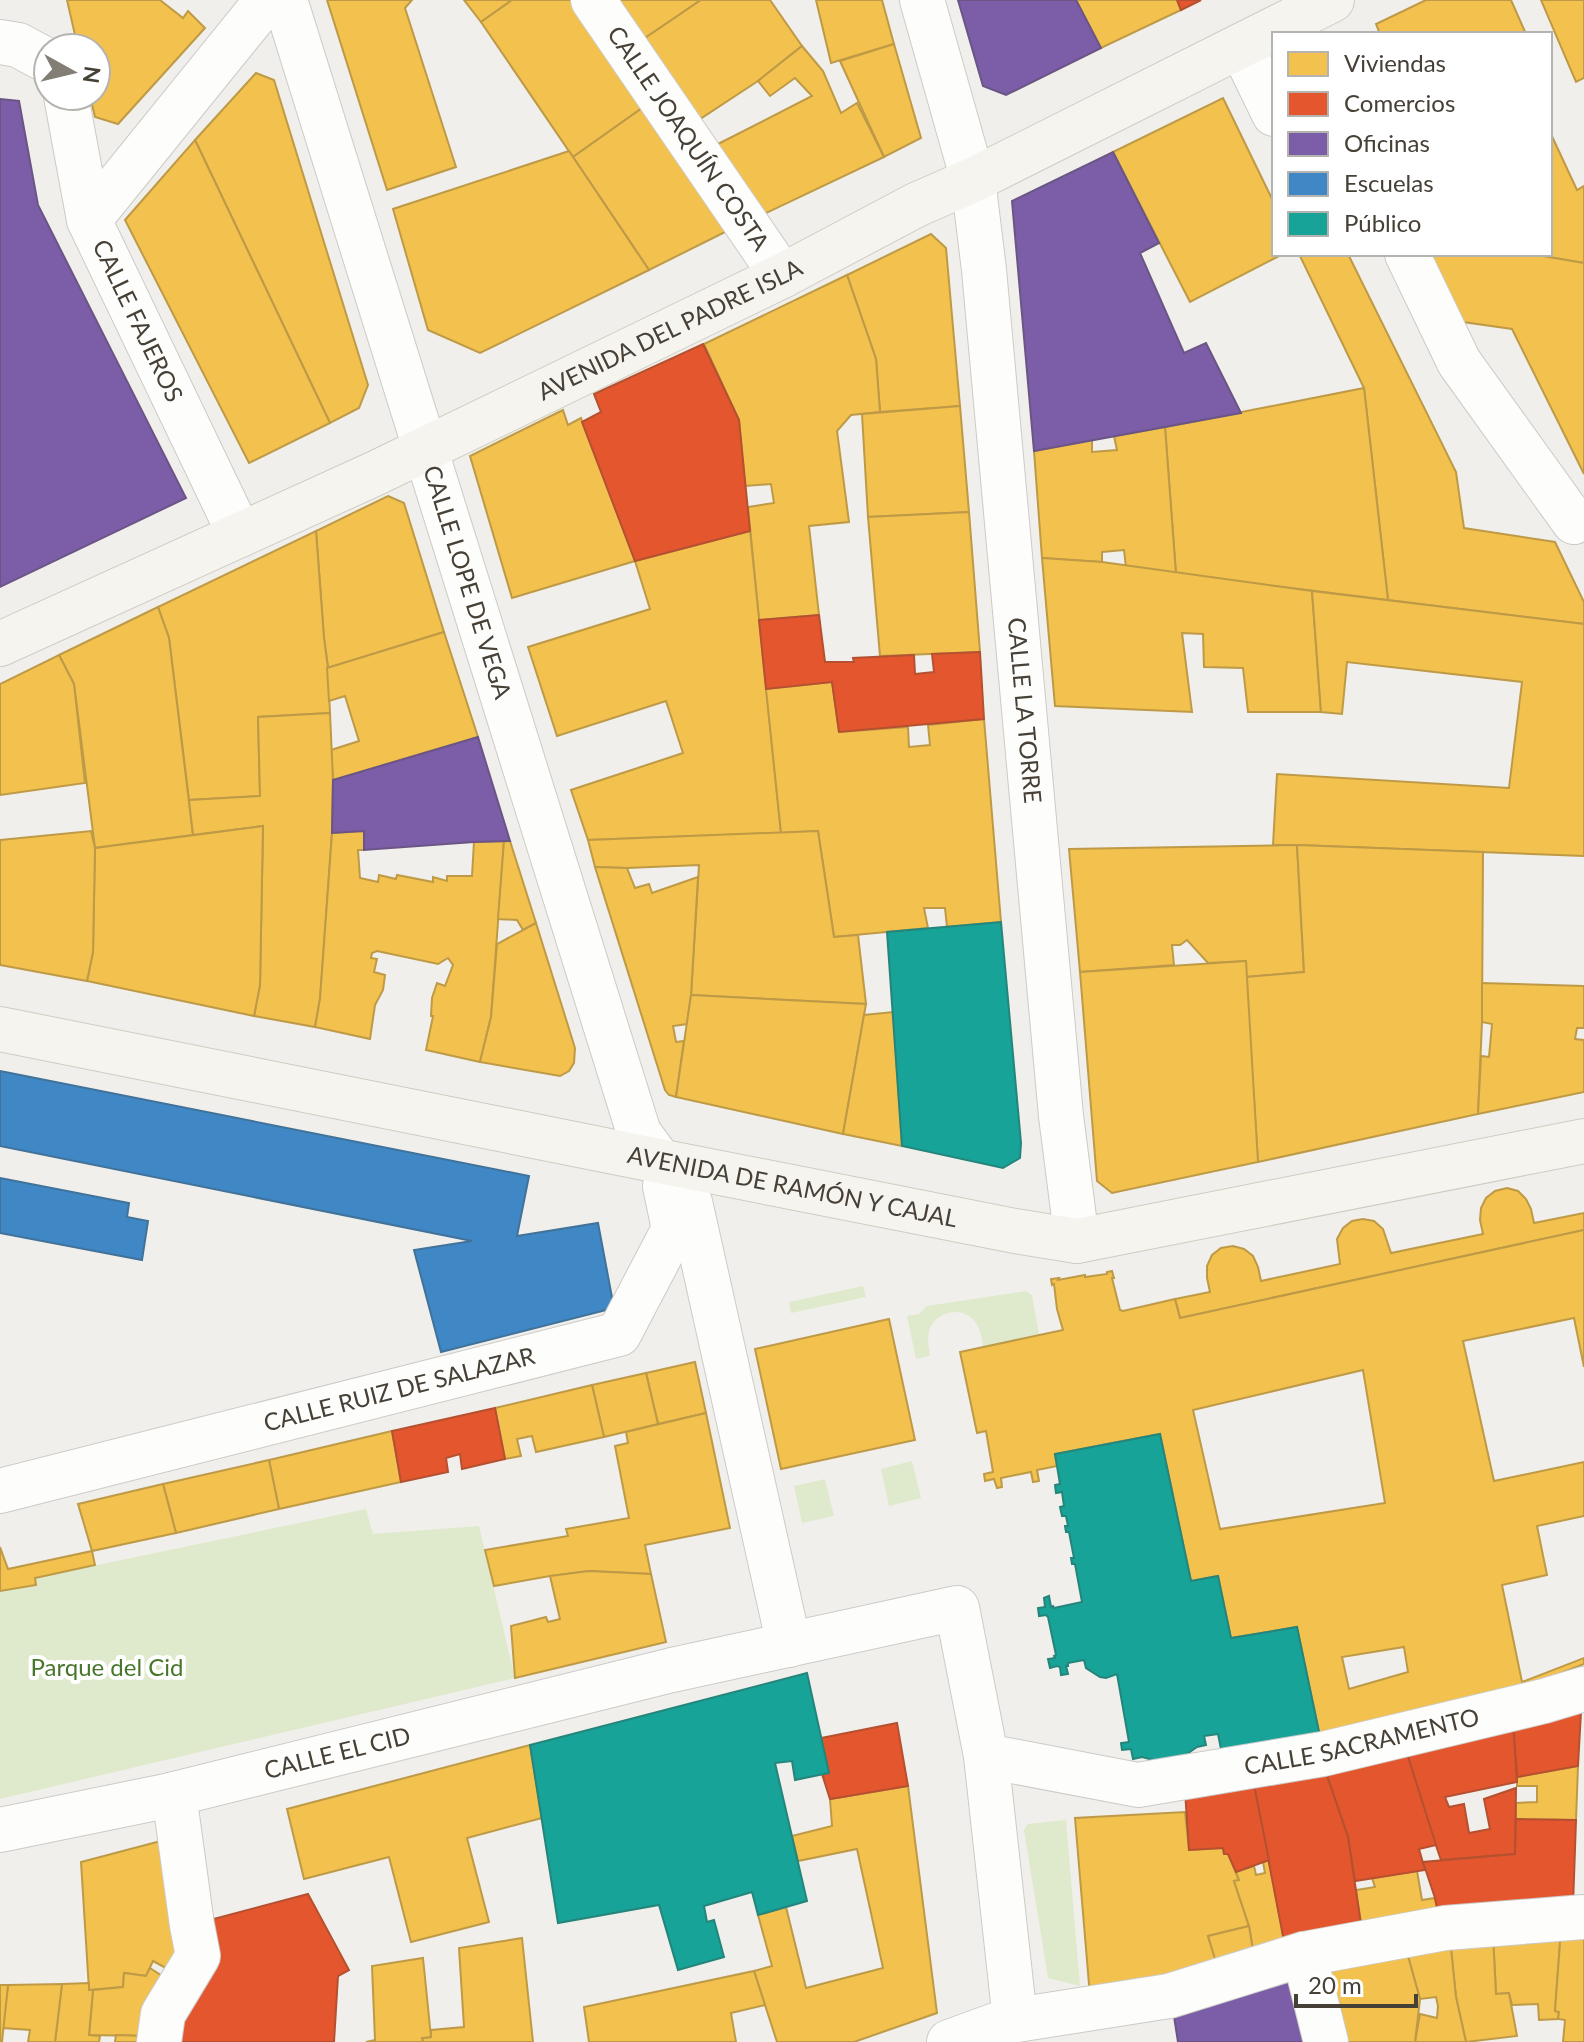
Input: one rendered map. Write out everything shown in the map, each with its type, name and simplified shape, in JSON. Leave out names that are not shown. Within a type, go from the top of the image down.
[{"type":"main road","name":"AVENIDA DEL PADRE ISLA","points":[[0,644],[426,448],[782,276],[916,205],[973,180],[1332,0]]},
{"type":"main road","name":"AVENIDA DE RAMÓN Y CAJAL","points":[[0,1029],[660,1163],[1077,1241],[1584,1141]]},
{"type":"street","points":[[89,220],[267,0]]},
{"type":"street","name":"CALLE LOPE DE VEGA","points":[[285,0],[627,1098],[639,1133],[690,1202],[789,1645]]},
{"type":"street","name":"CALLE JOAQUÍN COSTA","points":[[593,0],[782,276]]},
{"type":"street","name":"CALLE LA TORRE","points":[[922,0],[973,180],[984,270],[1061,1116],[1077,1241]]},
{"type":"street","points":[[0,42],[18,45],[32,52]]},
{"type":"street","points":[[1241,46],[1272,110]]},
{"type":"street","name":"CALLE FAJEROS","points":[[69,112],[89,220],[240,535]]},
{"type":"street","points":[[1408,256],[1459,362],[1574,522]]},
{"type":"street","name":"CALLE RUIZ DE SALAZAR","points":[[0,1491],[619,1334],[674,1229],[660,1163]]},
{"type":"street","name":"CALLE EL CID","points":[[0,1830],[174,1794],[672,1670],[957,1608],[986,1756]]},
{"type":"street","name":"CALLE SACRAMENTO","points":[[986,1756],[1138,1785],[1323,1754],[1584,1689]]},
{"type":"street","points":[[986,1756],[1015,2020]]},
{"type":"street","points":[[159,2042],[163,2014],[198,1956],[174,1794]]},
{"type":"street","points":[[950,2042],[1004,2022],[1169,1996],[1304,1954],[1445,1928],[1584,1917]]},
{"type":"street","points":[[1304,1954],[1326,2042]]},
{"type":"green space","points":[[863,1286],[866,1297],[791,1313],[789,1302]]},
{"type":"green space","points":[[1026,1291],[1032,1295],[1039,1335],[983,1347],[975,1322],[964,1313],[950,1313],[932,1324],[928,1340],[930,1356],[916,1359],[907,1316],[919,1314],[927,1306]]},
{"type":"green space","points":[[912,1461],[921,1498],[889,1506],[881,1469]]},
{"type":"green space","points":[[825,1479],[834,1516],[802,1523],[794,1486]]},
{"type":"green space","name":"Parque del Cid","points":[[366,1509],[373,1534],[479,1526],[515,1678],[0,1799],[0,1591],[35,1578]]},
{"type":"green space","points":[[1066,1820],[1080,1986],[1048,1978],[1024,1830],[1028,1824]]},
{"type":"building: Viviendas","points":[[67,0],[160,0],[183,18],[188,11],[205,28],[118,124],[95,117],[94,112],[112,112],[112,32],[74,32]]},
{"type":"building: Viviendas","points":[[327,0],[412,0],[405,8],[456,167],[387,190]]},
{"type":"building: Viviendas","points":[[464,0],[512,0],[481,22]]},
{"type":"building: Viviendas","points":[[512,0],[573,0],[645,106],[573,157],[481,22]]},
{"type":"building: Viviendas","points":[[619,0],[701,0],[645,38]]},
{"type":"building: Viviendas","points":[[701,0],[770,0],[802,46],[758,81],[700,119],[645,38]]},
{"type":"building: Viviendas","points":[[816,0],[882,0],[894,44],[831,63]]},
{"type":"building: Viviendas","points":[[1076,0],[1177,0],[1181,10],[1101,48]]},
{"type":"building: Viviendas","points":[[1426,0],[1511,0],[1525,32],[1379,32],[1376,24]]},
{"type":"building: Viviendas","points":[[1541,0],[1584,0],[1584,78],[1576,82]]},
{"type":"building: Viviendas","points":[[894,44],[921,138],[884,157],[840,61]]},
{"type":"building: Viviendas","points":[[802,46],[823,71],[841,113],[857,103],[884,157],[762,215],[718,144],[812,96],[795,78],[770,96],[758,81]]},
{"type":"building: Viviendas","points":[[256,73],[274,80],[368,385],[359,408],[330,423],[195,140]]},
{"type":"building: Viviendas","points":[[1223,98],[1272,199],[1272,256],[1279,256],[1190,302],[1113,152]]},
{"type":"building: Viviendas","points":[[645,106],[731,229],[649,270],[573,157]]},
{"type":"building: Viviendas","points":[[1552,136],[1577,190],[1584,186],[1584,263],[1543,256],[1552,256]]},
{"type":"building: Viviendas","points":[[195,140],[330,423],[249,463],[125,220]]},
{"type":"building: Viviendas","points":[[569,151],[649,270],[480,353],[428,330],[393,209]]},
{"type":"building: Viviendas","points":[[931,234],[946,248],[960,406],[880,412],[876,359],[847,275]]},
{"type":"building: Viviendas","points":[[1300,256],[1349,256],[1456,472],[1464,528],[1555,542],[1584,602],[1584,624],[1388,600],[1364,388]]},
{"type":"building: Viviendas","points":[[1423,256],[1543,256],[1584,263],[1584,474],[1512,329],[1456,321]]},
{"type":"building: Viviendas","points":[[847,275],[876,359],[880,412],[851,415],[837,431],[849,522],[809,526],[819,615],[759,620],[748,507],[774,503],[771,484],[745,486],[739,420],[704,344]]},
{"type":"building: Viviendas","points":[[1364,388],[1388,600],[1176,574],[1165,427]]},
{"type":"building: Viviendas","points":[[960,406],[969,512],[868,517],[862,414]]},
{"type":"building: Viviendas","points":[[563,410],[568,425],[581,418],[635,561],[512,598],[470,456]]},
{"type":"building: Viviendas","points":[[1165,427],[1176,574],[1126,567],[1124,550],[1102,552],[1102,562],[1042,558],[1034,451],[1092,439],[1092,452],[1117,450],[1114,436]]},
{"type":"building: Viviendas","points":[[388,496],[404,503],[444,632],[328,668],[316,531]]},
{"type":"building: Viviendas","points":[[969,512],[980,652],[880,656],[868,517]]},
{"type":"building: Viviendas","points":[[316,531],[330,713],[258,717],[260,796],[189,800],[169,638],[158,607]]},
{"type":"building: Viviendas","points":[[750,531],[781,833],[588,840],[571,790],[683,753],[666,701],[557,736],[528,647],[650,609],[635,561]]},
{"type":"building: Viviendas","points":[[1042,558],[1102,562],[1312,591],[1321,712],[1248,712],[1243,668],[1204,667],[1203,634],[1182,633],[1192,712],[1055,706]]},
{"type":"building: Viviendas","points":[[1312,591],[1584,624],[1584,856],[1273,845],[1277,774],[1509,788],[1522,682],[1347,662],[1342,714],[1321,712]]},
{"type":"building: Viviendas","points":[[158,607],[169,638],[193,835],[95,848],[74,684],[59,655]]},
{"type":"building: Viviendas","points":[[444,632],[478,737],[333,780],[331,750],[359,741],[345,696],[329,701],[327,668]]},
{"type":"building: Viviendas","points":[[59,655],[74,684],[85,783],[0,795],[0,684]]},
{"type":"building: Viviendas","points":[[832,682],[839,732],[908,727],[909,747],[930,745],[928,725],[984,719],[1001,922],[947,927],[945,908],[924,908],[928,928],[834,937],[818,831],[781,833],[766,689]]},
{"type":"building: Viviendas","points":[[330,713],[332,833],[320,999],[315,1027],[254,1016],[260,985],[263,826],[193,835],[189,800],[260,796],[258,717]]},
{"type":"building: Viviendas","points":[[263,826],[260,985],[254,1016],[87,981],[93,952],[95,848]]},
{"type":"building: Viviendas","points":[[91,831],[95,848],[93,952],[87,981],[0,965],[0,840]]},
{"type":"building: Viviendas","points":[[364,831],[364,850],[358,850],[360,878],[378,882],[379,875],[433,882],[433,877],[447,881],[447,876],[472,876],[474,842],[504,841],[491,1017],[480,1062],[426,1050],[433,1016],[432,998],[437,983],[445,986],[453,965],[448,958],[438,964],[377,951],[372,953],[371,958],[377,959],[374,972],[385,975],[383,990],[375,1005],[370,1039],[315,1027],[320,999],[332,833]]},
{"type":"building: Viviendas","points":[[818,831],[834,937],[858,935],[866,1004],[691,995],[699,865],[595,867],[588,840]]},
{"type":"building: Viviendas","points":[[504,841],[510,841],[536,923],[523,930],[517,920],[498,919]]},
{"type":"building: Viviendas","points":[[1297,845],[1304,972],[1246,977],[1246,961],[1208,963],[1187,940],[1180,945],[1172,945],[1174,965],[1080,972],[1069,849]]},
{"type":"building: Viviendas","points":[[1297,845],[1483,852],[1478,1114],[1258,1162],[1246,977],[1304,972]]},
{"type":"building: Viviendas","points":[[595,867],[627,868],[635,888],[649,884],[652,893],[698,877],[687,1024],[673,1026],[676,1042],[684,1041],[676,1097],[665,1090]]},
{"type":"building: Viviendas","points":[[536,923],[575,1048],[574,1063],[569,1071],[560,1076],[480,1062],[491,1017],[497,944]]},
{"type":"building: Viviendas","points":[[1246,961],[1258,1162],[1112,1193],[1097,1181],[1080,972]]},
{"type":"building: Viviendas","points":[[1482,983],[1584,986],[1584,1028],[1577,1028],[1575,1039],[1584,1040],[1584,1092],[1478,1114],[1481,1056],[1489,1057],[1492,1024],[1482,1022]]},
{"type":"building: Viviendas","points":[[691,995],[866,1004],[843,1134],[676,1097]]},
{"type":"building: Viviendas","points":[[893,1012],[902,1146],[843,1134],[864,1015]]},
{"type":"building: Viviendas","points":[[1507,1188],[1518,1191],[1526,1199],[1534,1223],[1584,1213],[1584,1230],[1180,1318],[1175,1299],[1210,1292],[1207,1266],[1212,1255],[1221,1248],[1233,1246],[1253,1256],[1261,1281],[1340,1264],[1337,1239],[1343,1228],[1352,1221],[1374,1221],[1383,1229],[1391,1253],[1483,1234],[1481,1208],[1486,1198],[1495,1191]]},
{"type":"building: Viviendas","points":[[1584,1230],[1584,1367],[1574,1318],[1463,1341],[1494,1481],[1584,1462],[1584,1516],[1537,1526],[1547,1575],[1502,1585],[1522,1682],[1584,1658],[1584,1664],[1521,1689],[1320,1739],[1297,1627],[1231,1638],[1218,1576],[1191,1581],[1160,1434],[1055,1454],[1057,1466],[1037,1470],[1039,1481],[1033,1482],[1031,1472],[1001,1478],[1002,1487],[997,1488],[994,1479],[985,1481],[984,1474],[993,1472],[986,1431],[977,1433],[960,1352],[1063,1330],[1051,1279],[1085,1277],[1112,1271],[1120,1310],[1175,1299],[1180,1318]],"holes":[[[1363,1370],[1385,1503],[1220,1529],[1193,1410]],[[1404,1647],[1408,1672],[1349,1689],[1342,1657]]]},
{"type":"building: Viviendas","points":[[889,1319],[915,1440],[781,1469],[755,1349]]},
{"type":"building: Viviendas","points":[[695,1362],[706,1413],[658,1424],[646,1373]]},
{"type":"building: Viviendas","points":[[646,1373],[658,1424],[604,1437],[592,1385]]},
{"type":"building: Viviendas","points":[[592,1385],[604,1437],[536,1452],[532,1436],[517,1439],[521,1456],[505,1459],[495,1408]]},
{"type":"building: Viviendas","points":[[706,1413],[730,1528],[645,1545],[651,1574],[589,1571],[494,1586],[485,1550],[568,1536],[566,1529],[629,1518],[615,1446],[628,1443],[626,1432]]},
{"type":"building: Viviendas","points":[[392,1431],[401,1482],[279,1509],[269,1460]]},
{"type":"building: Viviendas","points":[[269,1460],[279,1509],[176,1533],[163,1484]]},
{"type":"building: Viviendas","points":[[163,1484],[176,1533],[92,1551],[78,1504]]},
{"type":"building: Viviendas","points":[[0,1547],[8,1569],[92,1551],[95,1565],[35,1578],[36,1585],[0,1591]]},
{"type":"building: Viviendas","points":[[589,1571],[651,1574],[666,1642],[515,1678],[511,1626],[546,1617],[548,1622],[560,1619],[550,1576]]},
{"type":"building: Viviendas","points":[[530,1745],[542,1818],[467,1838],[489,1922],[411,1942],[389,1857],[304,1879],[287,1809]]},
{"type":"building: Viviendas","points":[[1578,1766],[1576,1820],[1516,1819],[1516,1803],[1537,1802],[1537,1786],[1517,1786],[1517,1777]]},
{"type":"building: Viviendas","points":[[908,1786],[937,2013],[854,2042],[777,2042],[754,1971],[772,1966],[758,1915],[786,1907],[806,1988],[883,1968],[857,1849],[798,1861],[792,1836],[832,1826],[830,1799]]},
{"type":"building: Viviendas","points":[[1185,1812],[1189,1850],[1223,1848],[1224,1854],[1228,1854],[1239,1880],[1234,1881],[1249,1926],[1208,1936],[1219,1970],[1090,1996],[1075,1818]]},
{"type":"building: Viviendas","points":[[172,1838],[187,1951],[173,1972],[153,1961],[146,1976],[124,1973],[123,1987],[89,1990],[81,1862]]},
{"type":"building: Viviendas","points":[[1269,1860],[1284,1941],[1253,1950],[1249,1926],[1234,1881],[1239,1880],[1236,1872],[1254,1866],[1256,1875],[1265,1873],[1263,1862]]},
{"type":"building: Viviendas","points":[[1417,1871],[1422,1900],[1435,1898],[1439,1918],[1362,1931],[1356,1890],[1375,1887],[1372,1878]]},
{"type":"building: Viviendas","points":[[1249,1926],[1253,1950],[1216,1962],[1208,1936]]},
{"type":"building: Viviendas","points":[[1561,1929],[1555,2011],[1559,2012],[1558,2019],[1539,2020],[1538,2004],[1512,2005],[1509,1993],[1496,1994],[1493,1935]]},
{"type":"building: Viviendas","points":[[1561,1929],[1584,1929],[1584,2042],[1563,2042],[1565,2020],[1558,2019],[1559,2012],[1555,2011]]},
{"type":"building: Viviendas","points":[[1493,1935],[1496,1994],[1509,1993],[1517,2036],[1466,2042],[1456,1997],[1450,1939]]},
{"type":"building: Viviendas","points":[[522,1938],[533,2042],[423,2042],[422,2038],[431,2037],[431,2030],[464,2027],[459,1948]]},
{"type":"building: Viviendas","points":[[1450,1939],[1456,1997],[1466,2042],[1415,2042],[1420,2014],[1437,2018],[1438,2006],[1436,1997],[1420,1999],[1406,1949]]},
{"type":"building: Viviendas","points":[[1406,1949],[1420,1999],[1415,2042],[1347,2042],[1322,1963]]},
{"type":"building: Viviendas","points":[[423,1958],[431,2037],[422,2038],[423,2042],[366,2042],[375,2040],[372,1966]]},
{"type":"building: Viviendas","points":[[150,1968],[168,1980],[145,2036],[89,2035],[93,1990],[123,1987],[124,1973],[146,1976]]},
{"type":"building: Viviendas","points":[[754,1971],[765,2005],[731,2013],[736,2042],[589,2042],[584,2007]]},
{"type":"building: Viviendas","points":[[89,1983],[89,1990],[93,1990],[89,2035],[100,2036],[99,2042],[55,2042],[62,1984]]},
{"type":"building: Viviendas","points":[[62,1984],[55,2042],[28,2042],[30,2030],[3,2028],[8,1985]]},
{"type":"building: Viviendas","points":[[0,1985],[8,1985],[2,2042],[0,2042]]},
{"type":"building: Viviendas","points":[[116,2035],[145,2036],[144,2042],[115,2042]]},
{"type":"building: Comercios","points":[[1177,0],[1201,0],[1181,10]]},
{"type":"building: Comercios","points":[[703,344],[739,420],[750,531],[635,561],[582,422],[601,412],[594,394]]},
{"type":"building: Comercios","points":[[819,615],[825,662],[914,655],[915,674],[934,672],[932,654],[980,652],[984,719],[839,732],[832,682],[766,689],[759,620]]},
{"type":"building: Comercios","points":[[495,1408],[505,1459],[462,1469],[460,1454],[446,1458],[448,1472],[401,1482],[392,1431]]},
{"type":"building: Comercios","points":[[1581,1712],[1578,1766],[1517,1777],[1513,1723]]},
{"type":"building: Comercios","points":[[897,1723],[908,1786],[830,1799],[822,1774],[829,1773],[821,1738]]},
{"type":"building: Comercios","points":[[1513,1723],[1517,1782],[1445,1797],[1449,1807],[1464,1804],[1469,1833],[1490,1829],[1484,1799],[1516,1788],[1515,1854],[1441,1860],[1405,1747]]},
{"type":"building: Comercios","points":[[1405,1747],[1436,1845],[1419,1849],[1425,1870],[1355,1881],[1348,1837],[1324,1767]]},
{"type":"building: Comercios","points":[[1324,1767],[1348,1837],[1362,1931],[1284,1941],[1254,1785]]},
{"type":"building: Comercios","points":[[1254,1785],[1269,1860],[1236,1872],[1223,1848],[1189,1850],[1185,1791]]},
{"type":"building: Comercios","points":[[1516,1819],[1576,1820],[1573,1906],[1439,1918],[1423,1862],[1515,1854]]},
{"type":"building: Comercios","points":[[308,1894],[349,1970],[338,1976],[334,2042],[171,2042],[202,1922]]},
{"type":"building: Oficinas","points":[[958,0],[1076,0],[1101,48],[1006,95],[983,86]]},
{"type":"building: Oficinas","points":[[0,99],[19,101],[38,205],[186,498],[0,587]]},
{"type":"building: Oficinas","points":[[1113,152],[1159,243],[1140,253],[1184,353],[1206,343],[1241,413],[1034,451],[1012,201]]},
{"type":"building: Oficinas","points":[[478,737],[510,841],[364,850],[364,831],[332,833],[333,780]]},
{"type":"building: Oficinas","points":[[1286,1976],[1309,2042],[1178,2042],[1173,2010]]},
{"type":"building: Escuelas","points":[[0,1071],[529,1176],[517,1236],[598,1223],[614,1308],[441,1352],[414,1250],[472,1241],[0,1146]]},
{"type":"building: Escuelas","points":[[0,1178],[129,1203],[127,1217],[148,1221],[142,1260],[0,1233]]},
{"type":"building: Público","points":[[1001,922],[1021,1143],[1020,1158],[1003,1168],[902,1146],[887,932]]},
{"type":"building: Público","points":[[1160,1434],[1191,1581],[1218,1576],[1231,1638],[1297,1627],[1321,1741],[1223,1759],[1218,1734],[1204,1736],[1206,1745],[1184,1756],[1157,1761],[1142,1757],[1133,1759],[1131,1749],[1122,1750],[1121,1743],[1129,1742],[1117,1674],[1100,1677],[1086,1668],[1084,1660],[1068,1663],[1068,1674],[1061,1675],[1057,1666],[1050,1668],[1048,1659],[1056,1655],[1048,1617],[1039,1616],[1038,1608],[1045,1607],[1044,1598],[1049,1596],[1054,1608],[1082,1602],[1075,1564],[1072,1564],[1071,1558],[1074,1558],[1069,1532],[1066,1532],[1066,1516],[1062,1516],[1060,1507],[1064,1506],[1062,1492],[1056,1493],[1055,1485],[1060,1484],[1055,1454]]},
{"type":"building: Público","points":[[807,1673],[829,1773],[795,1780],[792,1761],[775,1763],[807,1901],[758,1915],[752,1892],[704,1906],[707,1922],[714,1920],[724,1957],[678,1970],[659,1905],[558,1923],[530,1745]]}]
